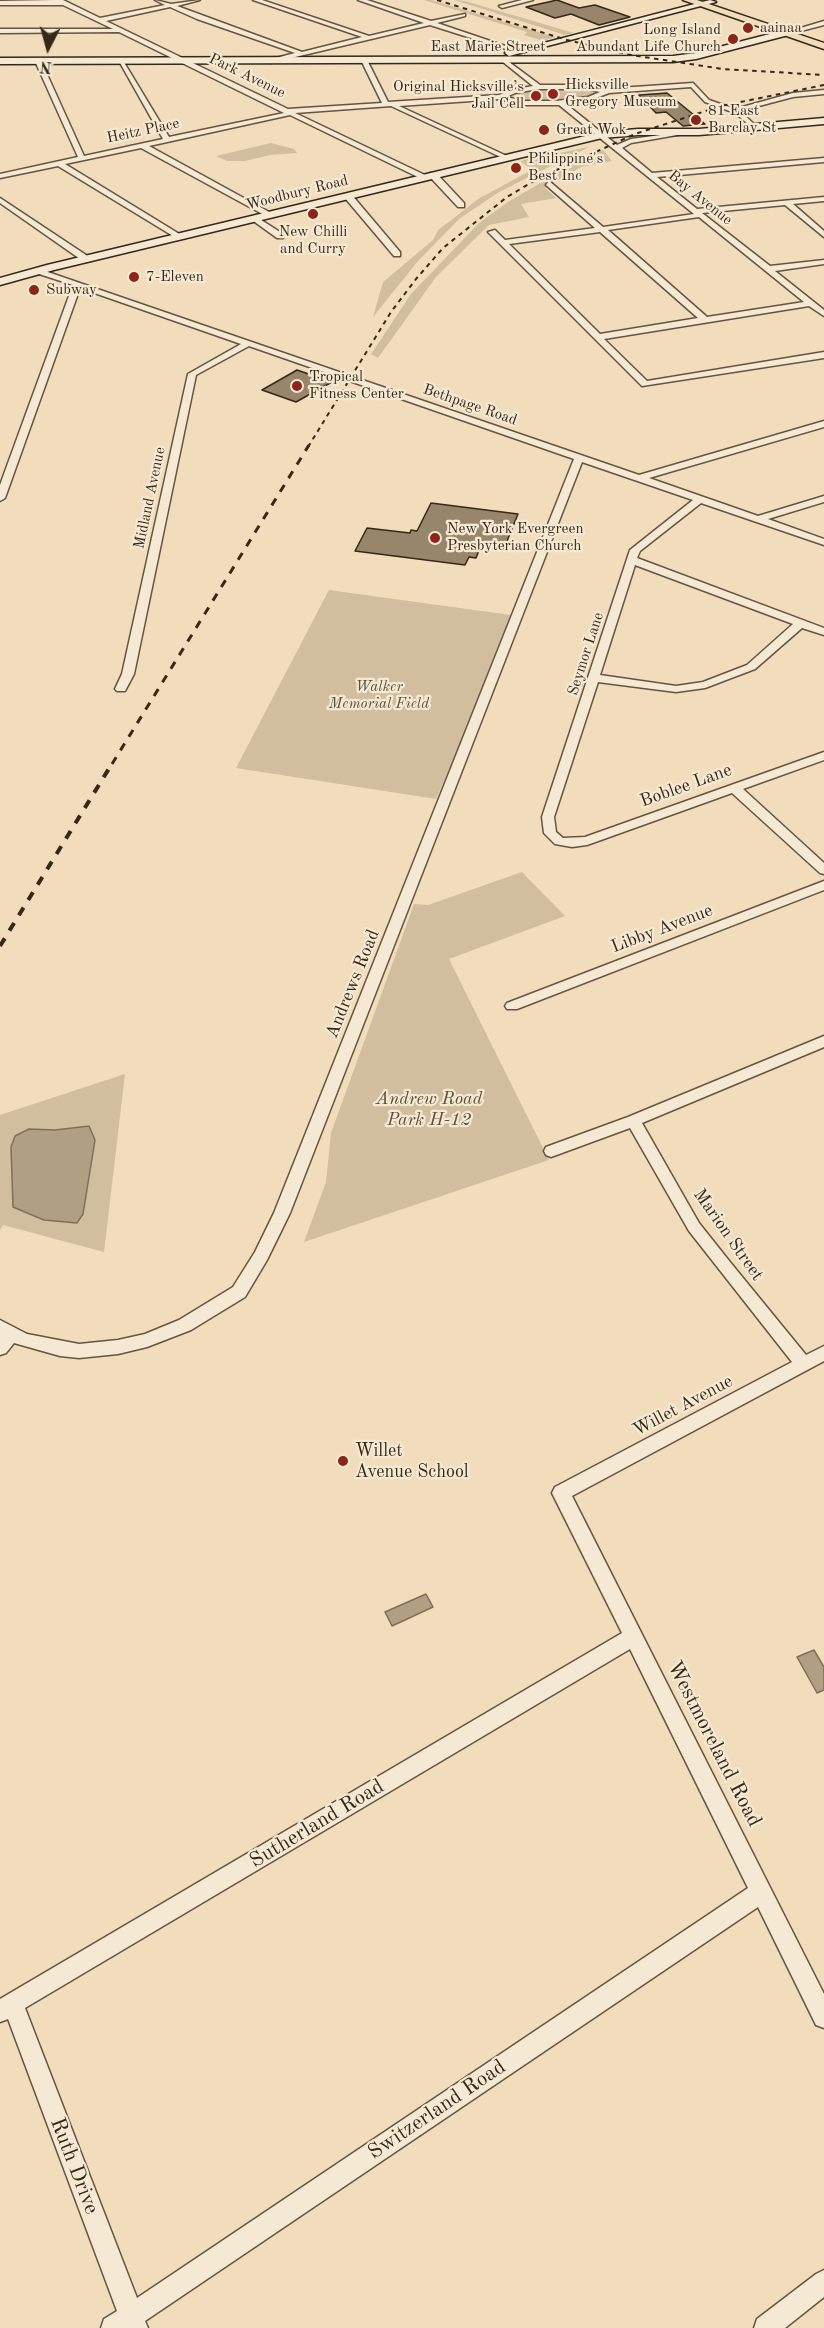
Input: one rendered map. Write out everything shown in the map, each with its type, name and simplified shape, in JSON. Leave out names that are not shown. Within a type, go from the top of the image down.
[{"type":"main road","points":[[688,0],[710,2],[792,31],[824,39]]},
{"type":"main road","points":[[483,60],[710,2]]},
{"type":"main road","points":[[792,31],[824,46]]},
{"type":"main road","name":"East Marie Street","points":[[0,60],[679,59],[792,31]]},
{"type":"main road","name":"Woodbury Road","points":[[0,282],[86,259],[602,135],[638,132],[681,133],[824,121]]},
{"type":"street","points":[[158,0],[200,18],[300,53]]},
{"type":"street","points":[[101,20],[197,0]]},
{"type":"street","points":[[256,0],[367,38]]},
{"type":"street","points":[[361,0],[517,51]]},
{"type":"street","points":[[502,6],[530,0]]},
{"type":"street","points":[[0,3],[61,1]]},
{"type":"street","name":"Park Avenue","points":[[61,1],[429,177],[461,205]]},
{"type":"street","points":[[270,61],[463,15]]},
{"type":"street","points":[[792,31],[824,23]]},
{"type":"street","points":[[0,31],[123,31]]},
{"type":"street","points":[[364,60],[389,105],[507,158]]},
{"type":"street","points":[[505,60],[538,87]]},
{"type":"street","points":[[38,61],[82,159]]},
{"type":"street","points":[[122,61],[167,140]]},
{"type":"street","name":"Heitz Place","points":[[500,97],[513,91],[538,87],[588,87],[606,91],[693,85],[707,100],[734,111]]},
{"type":"street","name":"Heitz Place","points":[[0,176],[290,112],[500,97],[523,103],[560,102],[596,97],[606,91]]},
{"type":"street","points":[[734,111],[793,95],[824,92]]},
{"type":"street","name":"Bay Avenue","points":[[560,102],[823,312]]},
{"type":"street","points":[[734,111],[754,126]]},
{"type":"street","points":[[617,149],[623,143],[681,133]]},
{"type":"street","points":[[142,146],[268,215]]},
{"type":"street","points":[[650,176],[824,160]]},
{"type":"street","points":[[59,163],[178,237]]},
{"type":"street","points":[[549,183],[705,320]]},
{"type":"street","points":[[348,196],[397,254]]},
{"type":"street","points":[[503,243],[698,213],[824,199]]},
{"type":"street","points":[[0,200],[86,259]]},
{"type":"street","points":[[786,202],[824,234]]},
{"type":"street","points":[[255,218],[280,236]]},
{"type":"street","points":[[492,232],[645,384],[824,355]]},
{"type":"street","points":[[768,269],[824,262]]},
{"type":"street","name":"Bethpage Road","points":[[39,271],[824,542]]},
{"type":"street","points":[[0,497],[77,284]]},
{"type":"street","points":[[598,337],[810,303]]},
{"type":"street","name":"Midland Avenue","points":[[121,689],[128,674],[192,374],[248,343]]},
{"type":"street","points":[[639,478],[824,424]]},
{"type":"street","name":"Andrews Road","points":[[5,1330],[23,1340],[60,1349],[79,1351],[118,1347],[147,1340],[185,1325],[239,1292],[261,1256],[282,1213],[579,457]]},
{"type":"street","name":"Seymor Lane","points":[[560,841],[550,833],[548,817],[635,550],[700,499]]},
{"type":"street","points":[[758,519],[824,499]]},
{"type":"street","points":[[632,560],[824,632]]},
{"type":"street","points":[[594,678],[676,689],[705,685],[751,668],[801,623]]},
{"type":"street","name":"Boblee Lane","points":[[560,841],[572,843],[587,841],[824,756]]},
{"type":"street","points":[[734,788],[824,870]]},
{"type":"street","name":"Libby Avenue","points":[[512,1006],[824,885]]},
{"type":"street","points":[[551,1151],[633,1121],[818,1044],[824,1058]]},
{"type":"street","name":"Marion Street","points":[[633,1121],[694,1227],[803,1363]]},
{"type":"street","points":[[0,1348],[5,1330]]},
{"type":"street","name":"Willet Avenue","points":[[561,1493],[824,1353]]},
{"type":"street","name":"Westmoreland Road","points":[[561,1493],[824,2017]]},
{"type":"street","name":"Sutherland Road","points":[[6,2008],[633,1637]]},
{"type":"street","name":"Switzerland Road","points":[[127,2324],[761,1892]]},
{"type":"street","name":"Ruth Drive","points":[[6,2008],[127,2324]]},
{"type":"street","points":[[766,2328],[824,2282]]},
{"type":"green space","points":[[424,0],[431,0],[555,37],[543,41],[524,35],[527,32]]},
{"type":"green space","points":[[454,0],[465,1],[574,33],[565,35]]},
{"type":"green space","points":[[576,87],[605,91],[596,96],[567,102],[512,101],[503,96],[522,89]]},
{"type":"green space","points":[[271,143],[294,149],[297,153],[270,155],[245,161],[227,161],[216,156]]},
{"type":"green space","points":[[589,147],[499,192],[459,219],[418,261],[373,317],[383,282],[433,240],[438,230],[478,199],[530,171],[531,169],[520,161]]},
{"type":"green space","points":[[603,150],[612,161],[581,167],[545,188],[556,198],[521,204],[529,217],[489,225],[436,277],[378,358],[371,354],[411,294],[479,223],[508,202],[566,168]]},
{"type":"green space","name":"Walker Memorial Field","points":[[329,590],[518,616],[436,799],[236,768]]},
{"type":"green space","name":"Andrew Road Park H-12","points":[[522,872],[565,916],[449,959],[549,1160],[304,1242],[326,1182],[331,1133],[414,904],[428,905]]},
{"type":"green space","points":[[125,1074],[104,1252],[3,1225],[0,1230],[0,1115]]},
{"type":"shaded area","points":[[89,1126],[95,1140],[83,1214],[77,1223],[44,1220],[13,1207],[11,1147],[15,1136],[29,1129],[55,1130]]},
{"type":"shaded area","points":[[426,1594],[433,1607],[392,1626],[385,1612]]},
{"type":"shaded area","points":[[814,1650],[824,1667],[824,1690],[817,1693],[797,1657]]},
{"type":"building","points":[[557,0],[579,8],[595,5],[630,17],[599,25],[571,14],[555,18],[526,7]]},
{"type":"building","points":[[667,93],[705,124],[683,126],[666,112],[656,113],[639,95]]},
{"type":"building","name":"Tropical Fitness Center","points":[[297,370],[332,382],[296,402],[262,390]]},
{"type":"building","name":"New York Evergreen Presbyterian Church","points":[[431,503],[518,514],[505,546],[482,543],[476,558],[469,557],[465,565],[355,551],[367,528],[410,533],[411,530],[417,531]]},
{"type":"railway","points":[[437,0],[567,40],[631,55],[723,69],[824,75]]},
{"type":"railway","points":[[308,447],[391,312],[416,279],[443,248],[507,197],[539,178],[635,134],[721,106],[824,85]]},
{"type":"railway","points":[[112,764],[309,445]]},
{"type":"railway","points":[[0,946],[113,762]]},
{"type":"place","name":"aainaa","points":[[748,28]]},
{"type":"place","name":"Long Island Abundant Life Church","points":[[733,39]]},
{"type":"place","name":"Hicksville Gregory Museum","points":[[553,94]]},
{"type":"place","name":"Original Hicksville’s Jail Cell","points":[[536,96]]},
{"type":"place","name":"81 East Barclay St","points":[[696,120]]},
{"type":"place","name":"Great Wok","points":[[544,130]]},
{"type":"place","name":"Philippine's Best Inc","points":[[516,168]]},
{"type":"place","name":"New Chilli and Curry","points":[[313,214]]},
{"type":"place","name":"7-Eleven","points":[[134,277]]},
{"type":"place","name":"Subway","points":[[34,290]]},
{"type":"place","name":"Tropical Fitness Center","points":[[297,386]]},
{"type":"place","name":"New York Evergreen Presbyterian Church","points":[[435,538]]},
{"type":"place","name":"Willet Avenue School","points":[[343,1461]]}]
